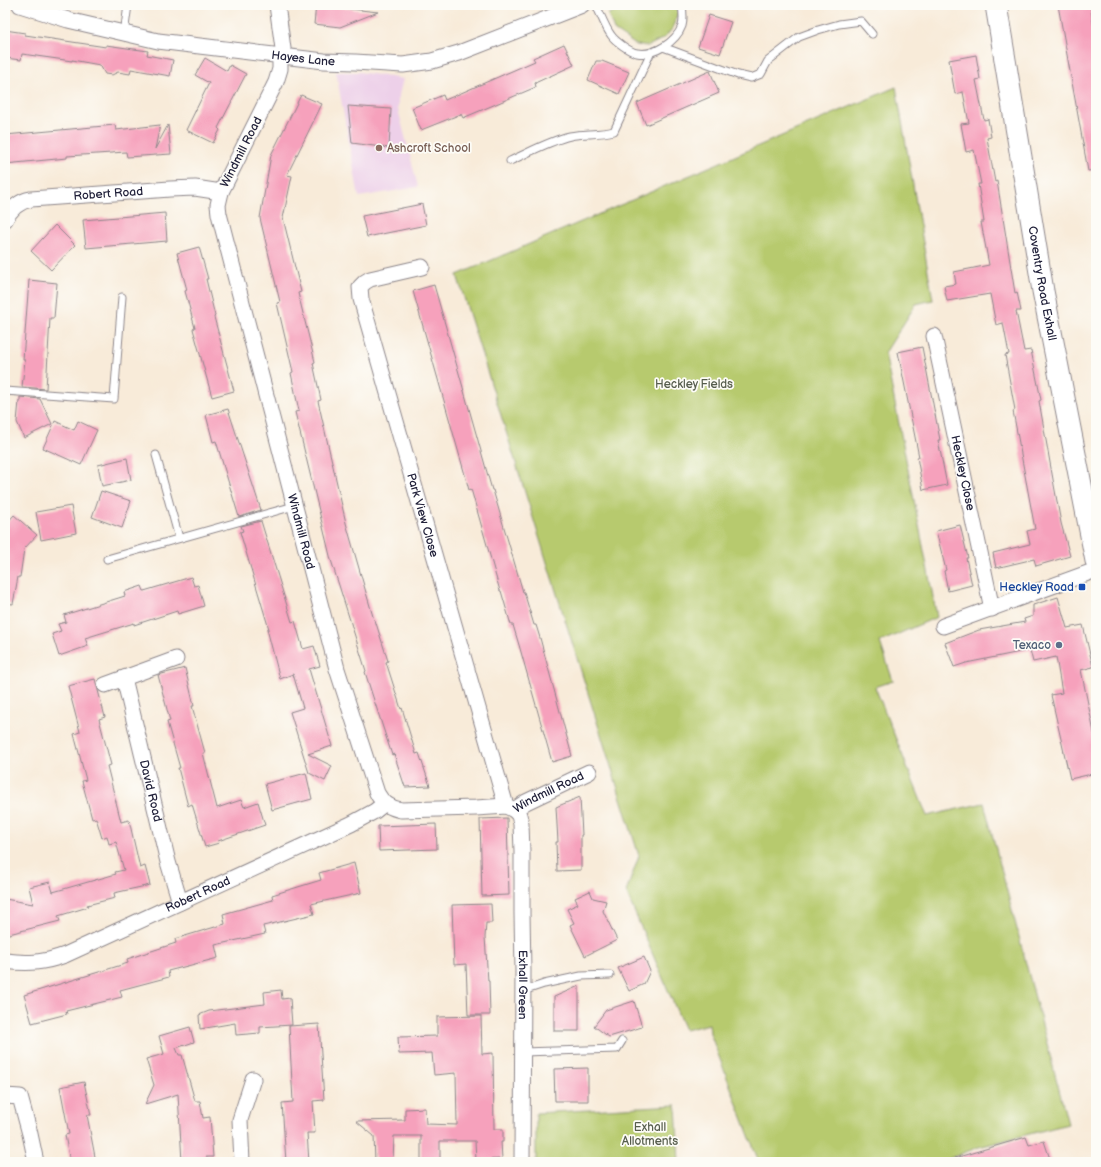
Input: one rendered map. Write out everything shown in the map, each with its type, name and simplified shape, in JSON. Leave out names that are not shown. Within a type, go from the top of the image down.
[{"type":"main road","name":"Coventry Road Exhall","points":[[996,5],[1043,291],[1096,561]]},
{"type":"street","name":"Hayes Lane","points":[[20,5],[68,20],[158,41],[324,61],[403,65],[432,61],[459,53],[582,5]]},
{"type":"street","name":"Windmill Road","points":[[277,5],[282,56],[280,69],[276,82],[220,192],[218,205],[219,214],[337,669],[376,793],[385,803],[401,810],[510,808],[589,772]]},
{"type":"street","name":"Robert Road","points":[[5,220],[8,214],[20,203],[31,199],[194,188],[220,192]]},
{"type":"street","name":"Park View Close","points":[[422,267],[370,279],[360,287],[361,298],[510,808]]},
{"type":"street","name":"Heckley Close","points":[[934,336],[992,608]]},
{"type":"street","points":[[943,626],[1096,570]]},
{"type":"street","points":[[105,685],[176,659]]},
{"type":"street","name":"David Road","points":[[124,678],[166,854],[180,902]]},
{"type":"street","name":"Robert Road","points":[[5,960],[36,963],[55,959],[351,824],[375,811],[385,803]]},
{"type":"street","name":"Exhall Green","points":[[510,808],[518,815],[521,824],[523,991],[522,1162]]},
{"type":"street","points":[[242,1162],[240,1120],[253,1079]]},
{"type":"street","points":[[5,1096],[20,1098],[36,1162]]},
{"type":"lane","points":[[124,34],[128,5]]},
{"type":"lane","points":[[596,5],[612,36],[627,48],[637,53],[654,52],[676,37],[682,26],[684,16],[682,5]]},
{"type":"lane","points":[[663,47],[738,75],[752,78],[761,74],[768,62],[778,52],[799,38],[818,30],[839,24],[860,21],[872,34]]},
{"type":"lane","points":[[510,161],[549,142],[572,136],[604,134],[614,131],[651,52]]},
{"type":"lane","points":[[5,391],[114,399],[122,297]]},
{"type":"lane","points":[[156,455],[179,538]]},
{"type":"lane","points":[[107,559],[294,506]]},
{"type":"lane","points":[[523,991],[544,984],[581,976],[610,975]]},
{"type":"lane","points":[[523,1052],[617,1049],[622,1040]]},
{"type":"shaded area","name":"Ashcroft School","points":[[336,72],[359,72],[403,79],[398,99],[398,109],[418,187],[359,197]]},
{"type":"green space","points":[[631,5],[676,5],[678,13],[672,29],[664,38],[648,46],[636,45],[614,30],[608,14]]},
{"type":"green space","name":"Heckley Fields","points":[[896,87],[933,300],[916,304],[885,353],[937,617],[880,642],[893,681],[875,687],[927,816],[984,803],[1068,1124],[979,1147],[940,1162],[759,1162],[710,1033],[709,1024],[685,1030],[626,892],[639,856],[457,275]]},
{"type":"green space","name":"Exhall Allotments","points":[[676,1105],[679,1162],[536,1162],[536,1113]]},
{"type":"building","points":[[316,5],[378,12],[340,27],[314,24]]},
{"type":"building","points":[[1058,5],[1090,5],[1096,40],[1096,170],[1088,171]]},
{"type":"building","points":[[709,15],[731,22],[720,54],[698,47]]},
{"type":"building","points":[[5,30],[25,33],[25,35],[106,47],[106,45],[148,51],[147,55],[173,60],[170,76],[131,69],[130,74],[118,72],[112,75],[105,74],[100,65],[22,54],[21,60],[5,58]]},
{"type":"building","points":[[564,44],[574,65],[535,83],[536,87],[463,118],[461,114],[421,130],[412,108],[443,95],[445,100],[535,61],[533,58]]},
{"type":"building","points":[[976,55],[980,79],[976,80],[984,120],[988,119],[991,137],[987,138],[995,182],[997,181],[1015,293],[1017,292],[1021,311],[1016,311],[1024,351],[1031,350],[1041,400],[1039,401],[1061,523],[1070,556],[1036,566],[1034,559],[996,568],[993,553],[1030,544],[1027,531],[1035,529],[1013,411],[1015,410],[1005,355],[1009,354],[1003,323],[996,325],[990,294],[947,301],[944,286],[956,284],[954,272],[989,265],[981,222],[984,222],[978,184],[981,184],[974,150],[966,152],[961,124],[969,123],[963,92],[955,94],[949,60]]},
{"type":"building","points":[[205,58],[227,71],[230,65],[246,74],[218,128],[220,130],[213,143],[186,130],[209,83],[195,75]]},
{"type":"building","points":[[596,61],[602,61],[629,72],[619,94],[588,80]]},
{"type":"building","points":[[710,71],[719,93],[646,125],[637,103]]},
{"type":"building","points":[[301,95],[322,104],[287,175],[292,176],[283,218],[301,292],[298,293],[315,362],[313,363],[321,400],[318,401],[346,523],[401,709],[402,708],[416,754],[419,753],[430,786],[405,787],[394,754],[392,755],[331,560],[295,412],[299,411],[291,373],[293,372],[277,303],[280,302],[260,218],[271,155]]},
{"type":"building","points":[[348,106],[391,109],[389,148],[352,143]]},
{"type":"building","points":[[115,125],[116,130],[160,125],[155,149],[168,125],[171,154],[127,157],[126,152],[67,156],[67,158],[5,164],[5,135]]},
{"type":"building","points":[[422,204],[426,225],[367,237],[362,216]]},
{"type":"building","points":[[165,213],[167,241],[86,248],[83,220]]},
{"type":"building","points":[[55,225],[75,245],[51,270],[31,251]]},
{"type":"building","points":[[199,247],[208,279],[206,279],[214,317],[234,391],[212,397],[193,329],[195,328],[185,291],[187,290],[177,253]]},
{"type":"building","points":[[29,280],[57,283],[54,318],[50,318],[46,389],[22,387],[25,360],[23,360]]},
{"type":"building","points":[[434,285],[492,490],[523,592],[540,638],[572,756],[552,762],[513,625],[511,625],[500,591],[471,489],[469,490],[413,291]]},
{"type":"building","points":[[922,347],[947,485],[923,490],[917,457],[919,457],[898,352]]},
{"type":"building","points":[[20,397],[40,399],[52,424],[24,438],[17,422]]},
{"type":"building","points":[[228,409],[261,510],[239,517],[216,441],[213,442],[206,415]]},
{"type":"building","points":[[55,421],[74,430],[78,421],[97,430],[81,465],[43,448]]},
{"type":"building","points":[[127,458],[131,480],[102,486],[98,465]]},
{"type":"building","points":[[101,491],[131,501],[122,528],[92,517]]},
{"type":"building","points":[[71,506],[76,533],[41,540],[36,512]]},
{"type":"building","points":[[14,515],[37,535],[24,549],[20,577],[18,577],[13,604],[5,603],[5,525]]},
{"type":"building","points":[[261,521],[292,622],[295,621],[303,649],[314,646],[320,666],[309,669],[332,746],[308,754],[332,766],[325,781],[309,773],[290,712],[303,708],[293,674],[280,679],[267,629],[269,629],[240,532],[243,531],[241,526]]},
{"type":"building","points":[[960,525],[968,558],[966,558],[972,585],[948,591],[944,571],[946,570],[936,531]]},
{"type":"building","points":[[191,577],[194,586],[198,585],[204,606],[178,614],[177,611],[134,625],[134,623],[85,638],[88,646],[59,656],[52,634],[61,631],[58,624],[66,622],[64,615],[125,596],[124,592],[142,586],[144,591]]},
{"type":"building","points":[[1058,597],[1067,628],[1083,625],[1093,667],[1081,670],[1096,742],[1096,773],[1070,779],[1051,695],[1062,693],[1056,657],[1033,662],[1030,650],[966,663],[954,667],[945,643],[979,630],[1025,622],[1024,619],[1033,616],[1033,605]]},
{"type":"building","points":[[185,668],[194,706],[192,706],[205,753],[203,753],[217,808],[241,800],[244,807],[258,802],[265,825],[205,847],[192,804],[188,806],[178,768],[180,768],[167,722],[170,721],[158,675]]},
{"type":"building","points":[[95,679],[105,717],[99,719],[111,765],[107,766],[121,822],[129,820],[140,868],[145,866],[150,885],[114,893],[115,898],[87,905],[88,907],[58,916],[60,921],[5,935],[5,899],[33,904],[29,887],[50,882],[53,892],[116,874],[115,872],[124,870],[116,842],[109,844],[107,836],[102,838],[96,818],[92,819],[82,781],[86,780],[74,734],[80,732],[68,686]]},
{"type":"building","points":[[306,773],[312,799],[272,810],[265,784]]},
{"type":"building","points":[[580,797],[582,835],[581,870],[557,871],[556,842],[558,842],[556,807]]},
{"type":"building","points":[[507,818],[509,895],[482,896],[480,819]]},
{"type":"building","points":[[436,824],[437,849],[379,851],[378,826]]},
{"type":"building","points":[[354,863],[361,893],[311,904],[314,914],[263,926],[265,934],[215,945],[218,958],[168,971],[169,977],[120,990],[122,997],[66,1011],[67,1014],[32,1023],[24,995],[128,963],[127,959],[176,943],[175,939],[225,924],[223,914],[273,900],[272,895],[321,880],[319,873]]},
{"type":"building","points":[[590,891],[593,898],[606,901],[603,911],[617,940],[585,956],[570,925],[574,923],[567,909],[578,904],[575,898]]},
{"type":"building","points":[[491,904],[492,923],[486,923],[485,937],[490,1015],[468,1015],[466,964],[454,965],[452,905]]},
{"type":"building","points":[[644,957],[650,971],[644,984],[629,991],[618,968]]},
{"type":"building","points":[[579,986],[579,1031],[554,1031],[554,997]]},
{"type":"building","points":[[281,990],[282,999],[290,998],[292,1025],[260,1027],[260,1033],[236,1035],[235,1023],[200,1029],[199,1015],[209,1011],[265,1004],[264,992]]},
{"type":"building","points":[[634,1001],[642,1027],[609,1037],[594,1026],[606,1010]]},
{"type":"building","points":[[481,1016],[482,1054],[493,1053],[494,1129],[503,1129],[503,1142],[501,1142],[502,1159],[476,1160],[475,1141],[440,1141],[440,1162],[421,1162],[421,1136],[394,1136],[393,1162],[375,1162],[374,1136],[356,1121],[405,1120],[405,1109],[425,1108],[426,1124],[457,1125],[456,1073],[434,1075],[432,1053],[399,1054],[398,1037],[437,1036],[437,1017]]},
{"type":"building","points":[[319,1024],[324,1100],[313,1101],[315,1133],[307,1133],[309,1162],[286,1162],[282,1103],[293,1102],[289,1026]]},
{"type":"building","points":[[190,1027],[194,1042],[176,1048],[179,1055],[182,1055],[195,1101],[200,1101],[203,1118],[210,1117],[213,1157],[206,1157],[206,1162],[182,1162],[178,1094],[145,1104],[154,1085],[146,1059],[164,1054],[159,1036]]},
{"type":"building","points":[[588,1068],[588,1101],[555,1101],[554,1069]]},
{"type":"building","points":[[84,1082],[91,1115],[87,1115],[96,1162],[70,1162],[65,1135],[69,1134],[60,1087]]},
{"type":"building","points":[[1026,1137],[1029,1145],[1044,1141],[1051,1162],[956,1162],[955,1158]]},
{"type":"place","name":"Ashcroft School","points":[[379,148]]},
{"type":"place","name":"Heckley Road","points":[[1082,587]]},
{"type":"place","name":"Texaco","points":[[1059,645]]}]
